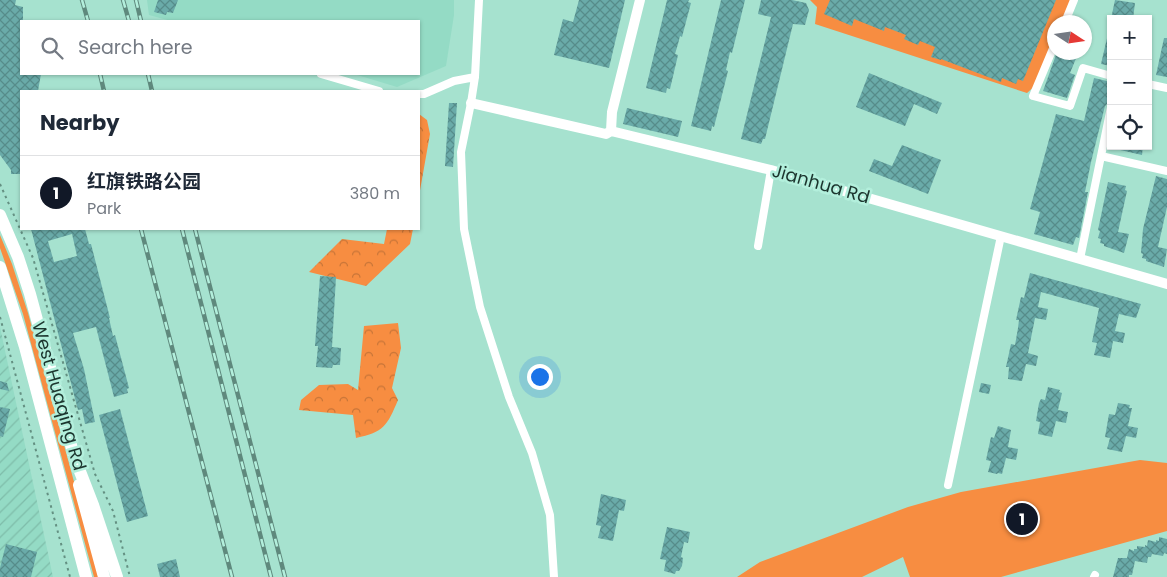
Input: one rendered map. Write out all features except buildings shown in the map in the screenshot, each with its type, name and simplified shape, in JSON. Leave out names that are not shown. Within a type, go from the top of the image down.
[{"type":"main road","name":"West Huaqing Rd","points":[[0,215],[18,257],[30,294],[74,456],[117,577]]},
{"type":"main road","name":"West Huaqing Rd","points":[[0,267],[26,347],[86,577]]},
{"type":"main road","points":[[74,456],[82,500],[104,577]]},
{"type":"street","points":[[479,0],[475,76],[461,152],[464,229],[480,307],[509,397],[532,452],[550,515],[554,577]]},
{"type":"street","points":[[611,131],[612,112],[640,0]]},
{"type":"street","points":[[1068,15],[1074,0]]},
{"type":"street","points":[[1048,60],[1033,96],[1070,106],[1082,68],[1107,75]]},
{"type":"street","points":[[324,75],[375,90]]},
{"type":"street","points":[[420,94],[454,81],[475,76]]},
{"type":"street","points":[[1152,85],[1167,88]]},
{"type":"street","name":"Jianhua Rd","points":[[471,103],[606,134],[611,131],[771,170],[1167,284]]},
{"type":"street","points":[[1080,259],[1107,127]]},
{"type":"street","points":[[1101,156],[1167,171]]},
{"type":"street","points":[[758,246],[771,170]]},
{"type":"street","points":[[948,485],[1001,236]]},
{"type":"path","points":[[0,184],[20,229]]},
{"type":"path","points":[[21,230],[33,258],[92,464],[113,511],[130,577]]},
{"type":"path","points":[[0,317],[70,577]]},
{"type":"shaded area","points":[[147,0],[454,0],[454,15],[446,66],[397,87],[357,75],[420,75],[420,20],[167,20],[149,15]]},
{"type":"shaded area","points":[[0,327],[53,577],[0,577]]},
{"type":"green space","points":[[810,0],[1072,0],[1065,15],[1047,15],[1047,59],[1037,84],[1027,93],[815,24],[817,7]]},
{"type":"green space","points":[[420,115],[427,120],[430,134],[420,190]]},
{"type":"green space","points":[[387,230],[413,230],[410,244],[366,286],[309,272],[342,239],[384,244]]},
{"type":"green space","points":[[0,235],[28,313],[100,577],[94,577],[23,314],[0,248]]},
{"type":"green space","points":[[398,323],[401,348],[392,388],[398,400],[391,416],[383,427],[373,433],[356,438],[353,415],[299,410],[301,400],[319,385],[348,384],[358,390],[364,326]]},
{"type":"green space","points":[[1140,460],[1167,463],[1167,531],[1001,577],[910,577],[903,557],[862,577],[737,577],[760,562],[908,507],[961,492]]},
{"type":"railway","points":[[82,0],[88,20]]},
{"type":"railway","points":[[123,0],[129,20]]},
{"type":"railway","points":[[136,0],[141,20]]},
{"type":"railway","points":[[100,75],[104,90]]},
{"type":"railway","points":[[148,75],[152,90]]},
{"type":"railway","points":[[141,230],[232,577]]},
{"type":"railway","points":[[182,230],[271,577]]},
{"type":"railway","points":[[195,230],[285,577]]},
{"type":"place","name":"红旗铁路公园","points":[[1022,519]]}]
